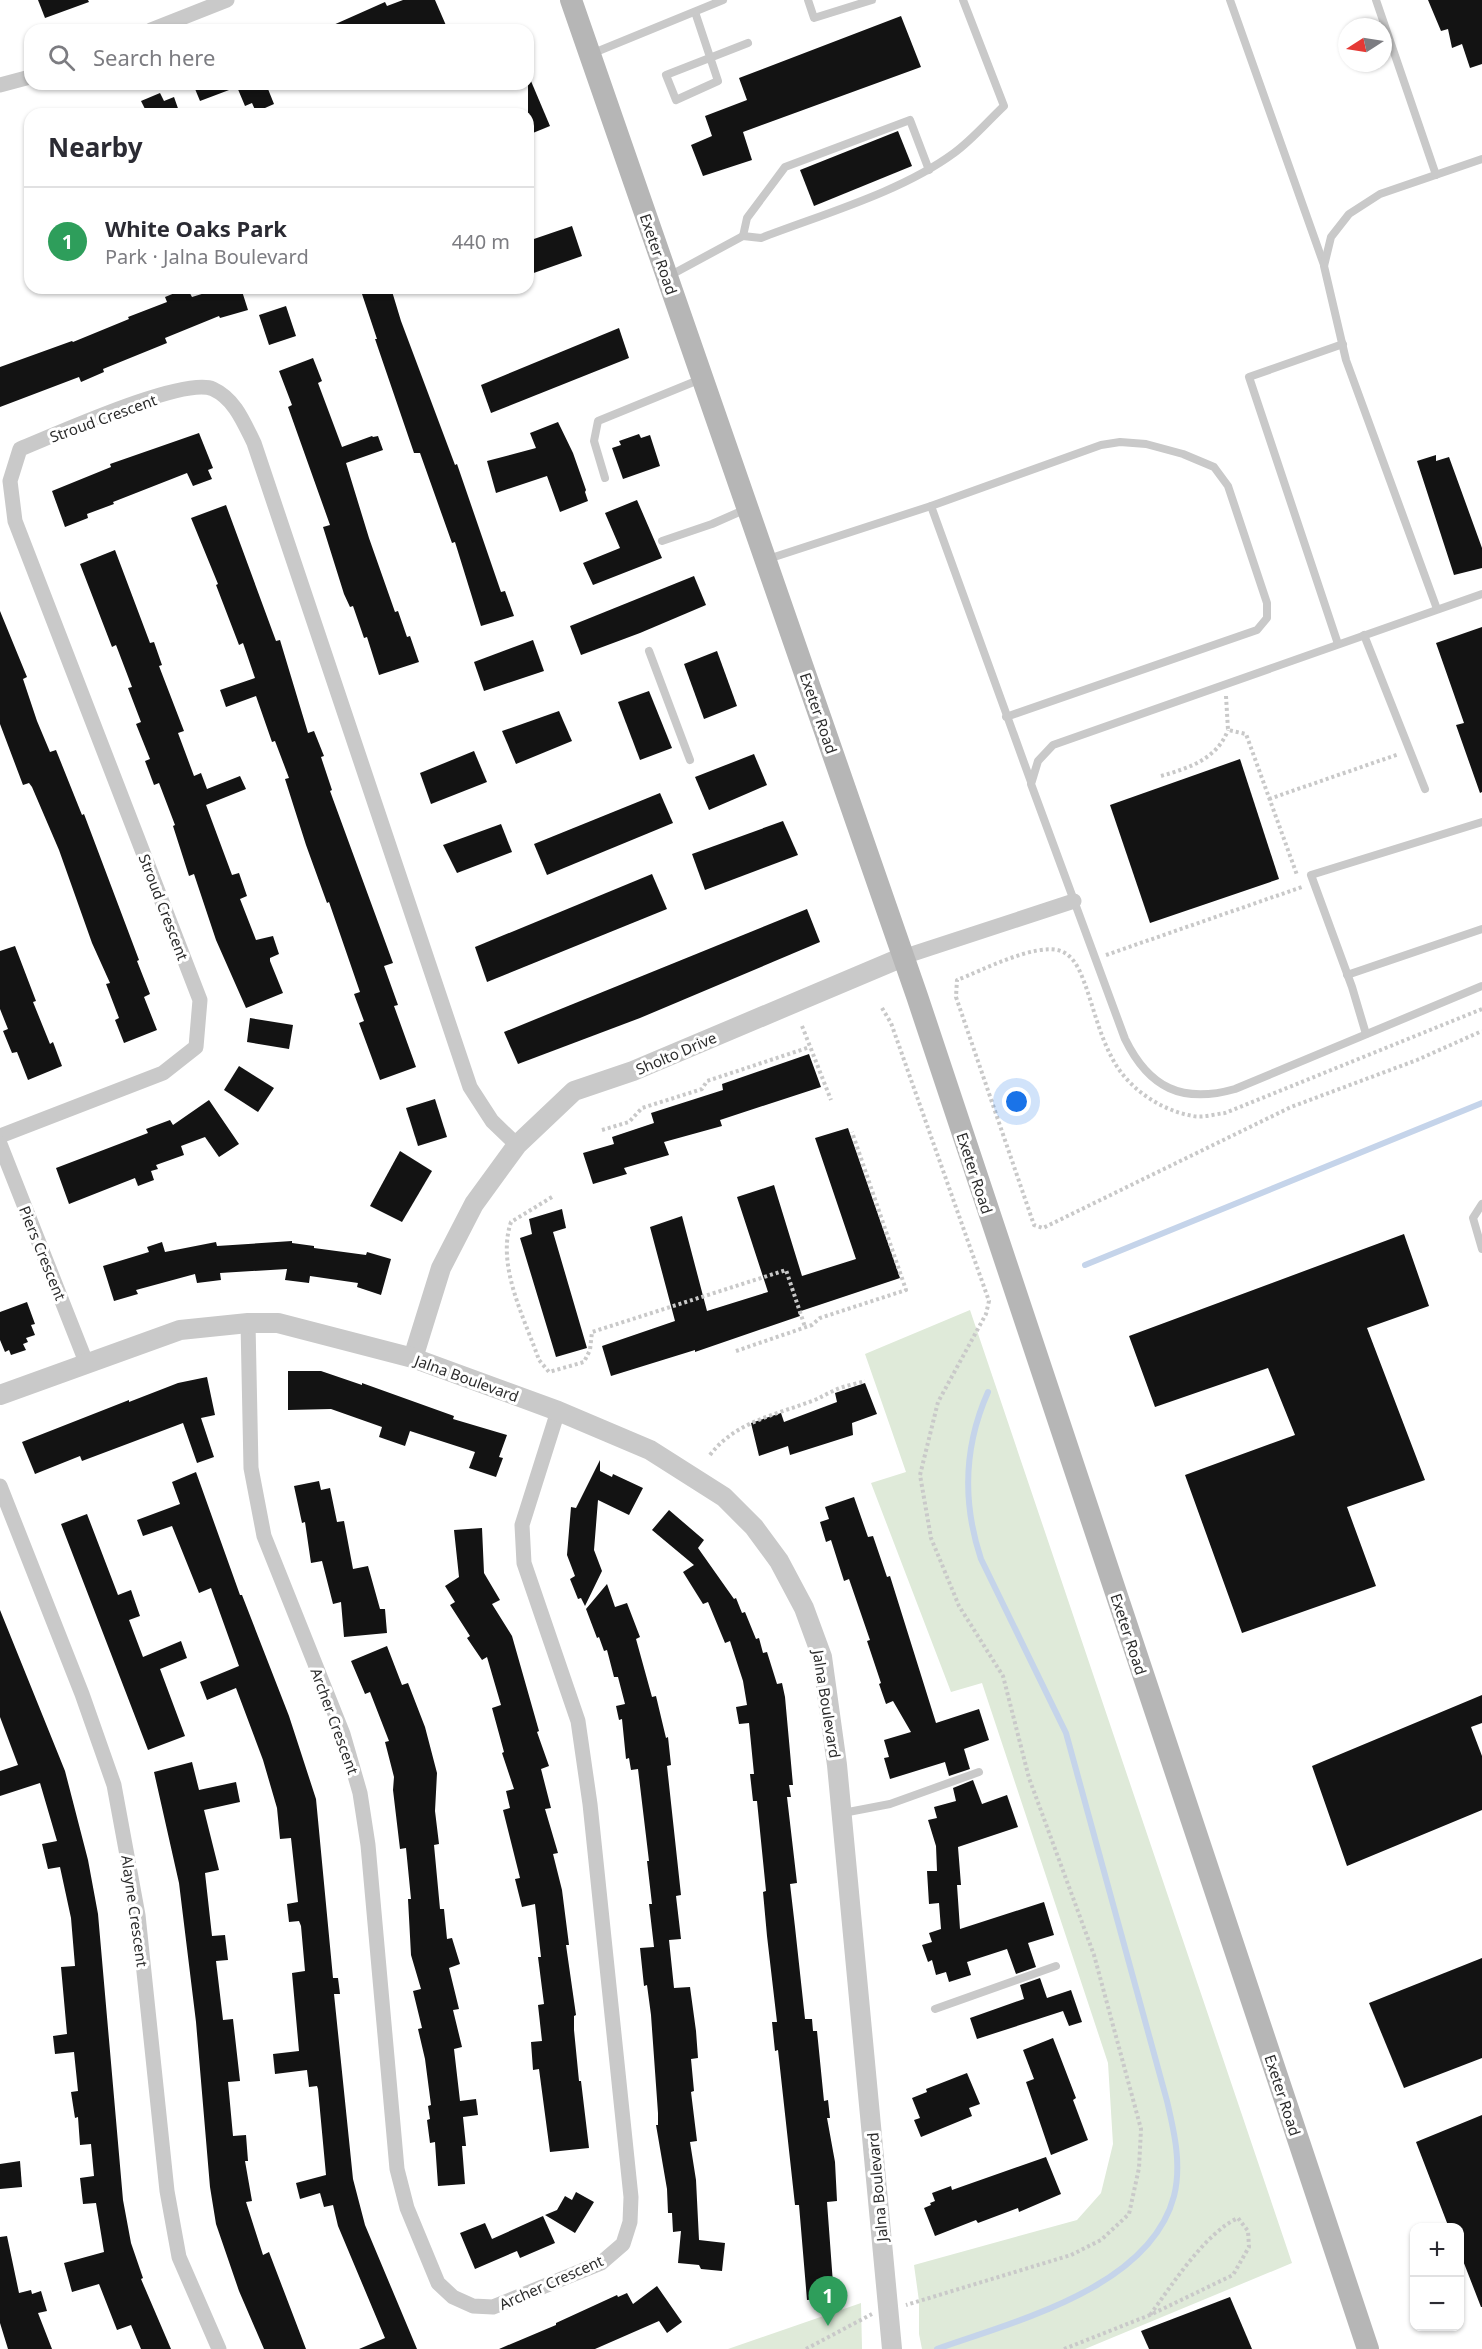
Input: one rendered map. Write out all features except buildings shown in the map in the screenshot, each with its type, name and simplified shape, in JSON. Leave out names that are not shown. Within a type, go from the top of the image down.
[{"type":"main road","name":"Exeter Road","points":[[571,0],[903,957],[1368,2349]]},
{"type":"street","points":[[166,24],[227,0]]},
{"type":"street","points":[[0,85],[24,79]]},
{"type":"street","name":"Stroud Crescent","points":[[0,1137],[163,1073],[196,1047],[200,1000],[15,521],[10,481],[20,449],[137,403],[191,387],[212,388],[231,401],[254,443],[470,1087],[492,1121],[517,1145]]},
{"type":"street","name":"Sholto Drive","points":[[413,1358],[441,1268],[474,1204],[517,1145],[574,1091],[633,1071],[903,957],[1074,901]]},
{"type":"street","name":"Piers Crescent","points":[[0,1144],[86,1362]]},
{"type":"street","name":"Jalna Boulevard","points":[[0,1395],[86,1362],[180,1330],[248,1323],[278,1323],[413,1358],[558,1411],[650,1450],[724,1497],[754,1527],[779,1561],[804,1608],[822,1656],[842,1813],[892,2349]]},
{"type":"street","name":"Archer Crescent","points":[[248,1323],[250,1468],[264,1536],[343,1734],[360,1793],[368,1845],[397,2169],[407,2208],[438,2283],[453,2297],[473,2306],[493,2307],[601,2263],[623,2244],[630,2222],[631,2197],[593,1828],[578,1721],[524,1563],[522,1525],[558,1411]]},
{"type":"street","name":"Alayne Crescent","points":[[0,1485],[82,1694],[114,1785],[138,1915],[167,2191],[173,2224],[179,2256],[219,2349]]},
{"type":"lane","points":[[590,54],[723,0]]},
{"type":"lane","points":[[808,0],[814,18],[872,0]]},
{"type":"lane","points":[[667,277],[742,236],[761,238],[890,189],[929,170],[956,152],[1004,106],[963,0]]},
{"type":"lane","points":[[1230,0],[1324,266],[1346,360],[1437,609]]},
{"type":"lane","points":[[1376,0],[1436,175]]},
{"type":"lane","points":[[695,12],[711,59],[718,81],[676,100],[666,75],[711,59],[748,43]]},
{"type":"lane","points":[[742,236],[747,218],[785,167],[910,120],[929,170]]},
{"type":"lane","points":[[1324,266],[1331,237],[1349,214],[1380,194],[1482,159]]},
{"type":"lane","points":[[1338,644],[1249,377],[1343,344]]},
{"type":"lane","points":[[605,478],[594,441],[598,422],[702,379]]},
{"type":"lane","points":[[766,559],[931,506],[1101,445],[1120,442],[1146,444],[1183,454],[1214,467],[1228,486],[1267,603],[1267,618],[1257,630],[1006,717]]},
{"type":"lane","points":[[931,506],[1125,1039],[1135,1060],[1150,1076],[1169,1088],[1191,1095],[1214,1095],[1235,1089],[1482,986]]},
{"type":"lane","points":[[662,541],[712,524],[747,508]]},
{"type":"lane","points":[[1031,784],[1038,761],[1053,745],[1482,594]]},
{"type":"lane","points":[[1364,635],[1425,789]]},
{"type":"lane","points":[[649,651],[690,760]]},
{"type":"lane","points":[[1366,1034],[1311,874],[1482,822]]},
{"type":"lane","points":[[1347,975],[1482,929]]},
{"type":"lane","points":[[1482,1204],[1473,1218],[1482,1249]]},
{"type":"lane","points":[[842,1813],[890,1804],[979,1772]]},
{"type":"lane","points":[[934,2009],[1056,1966]]},
{"type":"path","points":[[1161,776],[1195,764],[1212,755],[1224,742],[1228,730],[1224,684]]},
{"type":"path","points":[[1077,964],[1302,887],[1246,734],[1228,730]]},
{"type":"path","points":[[1269,799],[1409,751]]},
{"type":"path","points":[[1482,1009],[1225,1113],[1196,1116],[1173,1110],[1144,1096],[1124,1076],[1111,1056],[1077,964],[1062,951],[1044,948],[957,980],[956,984],[956,997],[1034,1225],[1043,1228],[1291,1107],[1417,1060],[1482,1030]]},
{"type":"path","points":[[806,2349],[868,2315],[1071,2255],[1101,2240],[1129,2214],[1139,2168],[1141,2129],[1094,1955],[1029,1778],[1003,1676],[959,1606],[931,1538],[920,1475],[938,1402],[986,1314],[989,1301],[891,1023],[882,1008]]},
{"type":"path","points":[[802,1026],[831,1100]]},
{"type":"path","points":[[602,1130],[629,1122],[642,1108],[702,1089],[707,1082],[810,1047]]},
{"type":"path","points":[[736,1351],[812,1325],[820,1318],[906,1290],[852,1132]]},
{"type":"path","points":[[552,1197],[510,1222],[507,1234],[508,1270],[539,1360],[549,1372],[584,1362],[590,1350],[592,1332],[786,1270],[805,1327]]},
{"type":"path","points":[[710,1455],[719,1443],[738,1428],[865,1381]]},
{"type":"path","points":[[1064,2349],[1150,2314],[1233,2275],[1250,2247],[1248,2231],[1238,2218],[1223,2224],[1180,2272],[1150,2314]]},
{"type":"green space","points":[[970,1310],[1292,2263],[1085,2349],[922,2349],[919,2334],[919,2301],[914,2265],[1077,2220],[1101,2193],[1113,2144],[1108,2063],[982,1683],[951,1692],[871,1483],[906,1472],[865,1354]]},
{"type":"green space","points":[[861,2303],[862,2349],[728,2349]]},
{"type":"waterway","points":[[1085,1265],[1482,1103]]},
{"type":"waterway","points":[[937,2349],[1040,2313],[1109,2277],[1138,2255],[1160,2228],[1174,2196],[1177,2172],[1174,2136],[1167,2101],[1066,1733],[981,1559],[975,1538],[968,1474],[974,1433],[988,1392]]},
{"type":"place","name":"White Oaks Park","points":[[828,2326]]}]
